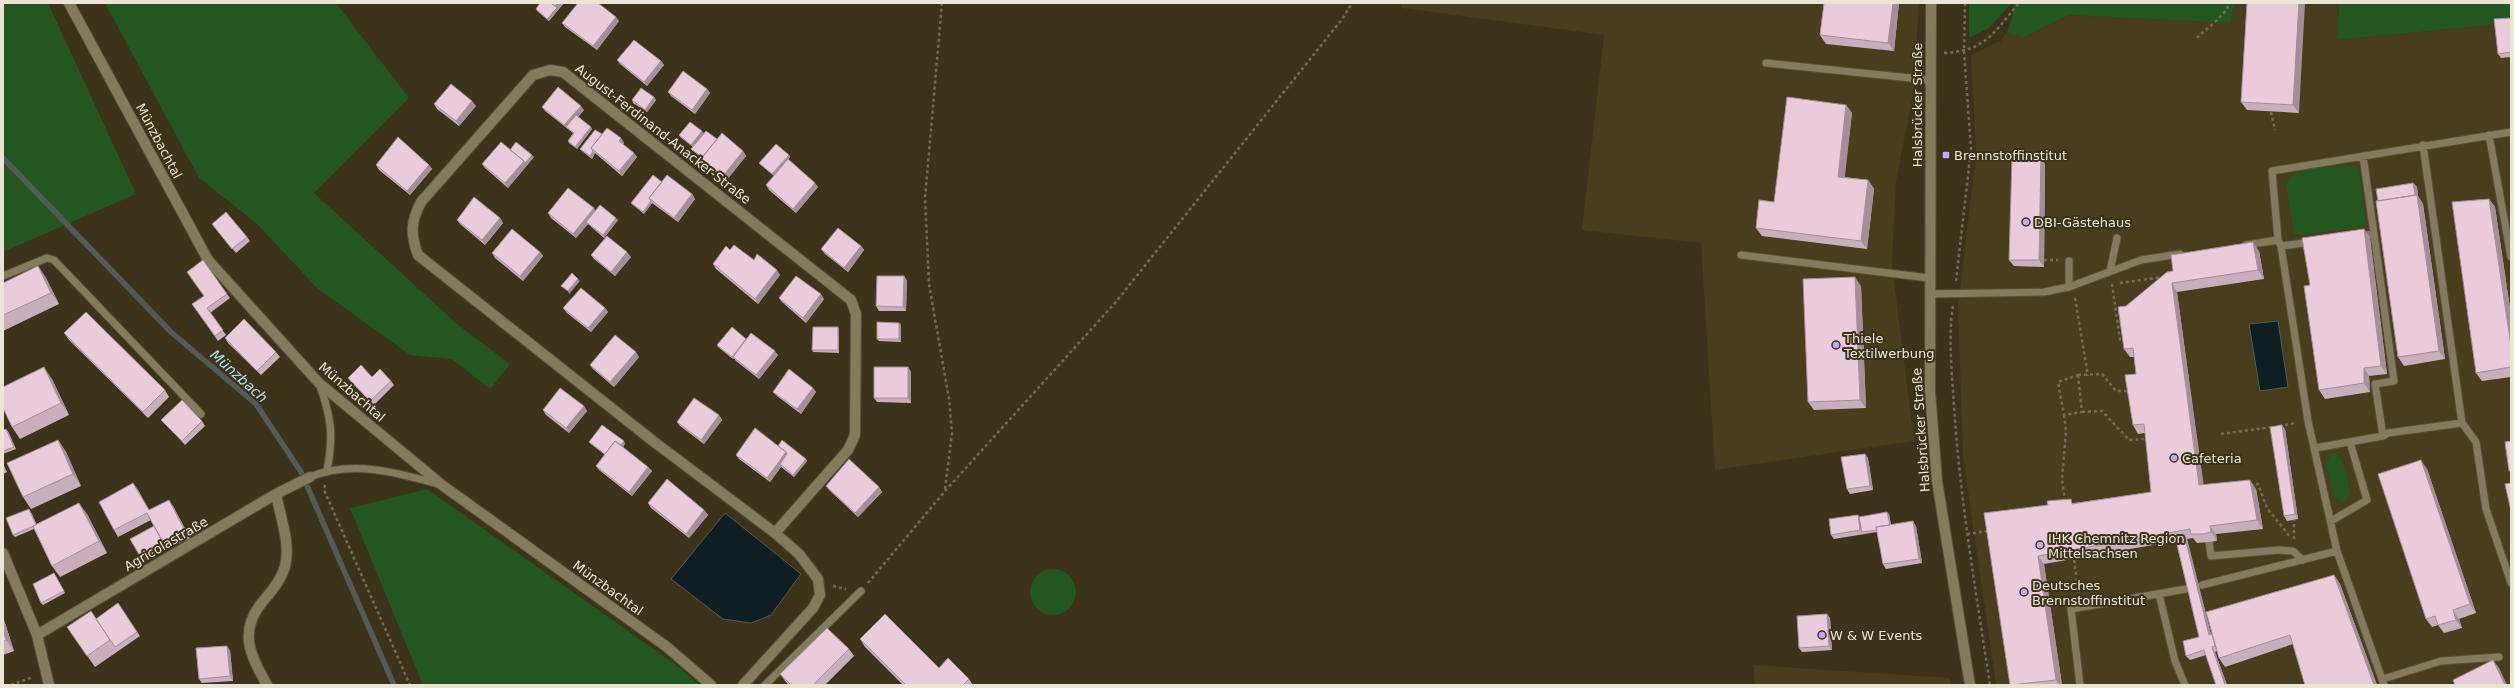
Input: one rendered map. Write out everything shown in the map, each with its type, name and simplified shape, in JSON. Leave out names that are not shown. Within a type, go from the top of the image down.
[{"type":"street","name":"Münzbachtal","points":[[69,3],[208,260],[319,383],[442,485],[667,647],[711,685]]},
{"type":"street","name":"Halsbrücker Straße","points":[[1931,3],[1929,54],[1930,390],[1936,481],[1970,685]]},
{"type":"street","name":"August-Ferdinand-Anacker-Straße","points":[[775,533],[848,450],[855,435],[856,314],[851,300],[563,72],[550,70],[533,75],[421,202],[413,218],[411,232],[418,255],[653,441],[775,533],[800,554],[818,579],[819,586]]},
{"type":"street","name":"Agricolastraße","points":[[37,635],[276,494],[310,477]]},
{"type":"street","points":[[267,685],[253,660],[247,636],[253,613],[272,590],[285,567],[287,547],[276,494]]},
{"type":"street","points":[[3,552],[37,635],[49,685]]},
{"type":"street","points":[[743,685],[813,608],[820,594],[819,586]]},
{"type":"lane","points":[[1766,62],[1930,80]]},
{"type":"lane","points":[[2499,657],[2441,661],[2384,682],[2337,552],[2308,421],[2280,243],[2272,171],[2423,145],[2511,132]]},
{"type":"lane","points":[[2489,135],[2511,257]]},
{"type":"lane","points":[[2423,145],[2462,423],[2476,442],[2486,509],[2510,579]]},
{"type":"lane","points":[[2363,156],[2394,381],[2375,384],[2383,436]]},
{"type":"lane","points":[[2350,237],[2374,234]]},
{"type":"lane","points":[[2110,272],[2117,238]]},
{"type":"lane","points":[[2239,246],[2320,241]]},
{"type":"lane","points":[[1929,294],[2044,292],[2069,287],[2141,260],[2192,253]]},
{"type":"lane","points":[[1741,255],[1929,278]]},
{"type":"lane","points":[[3,276],[47,258],[54,260],[201,414]]},
{"type":"lane","points":[[2069,261],[2069,287]]},
{"type":"lane","points":[[319,383],[329,411],[332,444],[327,470]]},
{"type":"lane","points":[[2314,448],[2383,436],[2388,433],[2462,423]]},
{"type":"lane","points":[[2331,521],[2367,500],[2350,442]]},
{"type":"lane","points":[[310,477],[327,470],[366,468],[442,485]]},
{"type":"lane","points":[[2209,542],[2211,556],[2279,550],[2293,551],[2303,560]]},
{"type":"lane","points":[[2202,585],[2337,552]]},
{"type":"lane","points":[[2080,685],[2071,609],[2186,589]]},
{"type":"lane","points":[[765,685],[858,594]]},
{"type":"lane","points":[[2160,594],[2175,661],[2185,685]]},
{"type":"path","points":[[942,3],[925,198],[929,284],[949,399],[952,433],[945,491]]},
{"type":"path","points":[[819,586],[835,586],[858,594],[945,491],[1116,303],[1343,18],[1352,3]]},
{"type":"path","points":[[1965,3],[1964,52],[1971,148],[1952,310],[1952,383],[1956,439],[1967,534],[1990,685]]},
{"type":"path","points":[[1929,54],[1964,52],[1989,39],[2019,3]]},
{"type":"path","points":[[2197,38],[2215,20],[2226,13],[2230,3]]},
{"type":"path","points":[[2271,112],[2275,130]]},
{"type":"path","points":[[2110,272],[2120,340],[2127,338]]},
{"type":"path","points":[[2112,284],[2168,276]]},
{"type":"path","points":[[2069,287],[2076,300],[2088,376]]},
{"type":"path","points":[[2066,508],[2062,479],[2066,432],[2058,382],[2078,375],[2088,376],[2102,374],[2116,391],[2132,391]]},
{"type":"path","points":[[2078,375],[2082,412]]},
{"type":"path","points":[[2064,415],[2102,411],[2129,440],[2151,438]]},
{"type":"path","points":[[2222,434],[2308,421]]},
{"type":"path","points":[[327,470],[324,490],[410,685]]},
{"type":"path","points":[[2243,486],[2258,484],[2268,508],[2294,542],[2294,520]]},
{"type":"path","points":[[1967,534],[1991,531]]},
{"type":"path","points":[[2074,560],[2081,607]]},
{"type":"path","points":[[11,685],[46,673]]},
{"type":"shaded area","points":[[1402,3],[1919,3],[1913,95],[1896,181],[1892,264],[1914,441],[1715,470],[1701,243],[1582,230],[1604,35],[1402,8]]},
{"type":"shaded area","points":[[2235,3],[2334,3],[2339,6],[2337,40],[2511,23],[2511,685],[1996,685],[1963,457],[1958,306],[1976,153],[1971,55],[2001,41],[2007,32],[2024,38],[2069,15],[2230,23]]},
{"type":"shaded area","points":[[2278,321],[2288,387],[2260,391],[2249,324]]},
{"type":"shaded area","points":[[725,513],[801,574],[771,615],[751,623],[723,619],[671,579]]},
{"type":"shaded area","points":[[1753,665],[1950,678],[1951,685],[1755,685]]},
{"type":"green space","points":[[3,3],[48,3],[136,194],[3,252]]},
{"type":"green space","points":[[105,3],[336,3],[409,98],[314,193],[457,324],[510,364],[490,389],[452,359],[410,355],[317,288],[256,223],[199,178]]},
{"type":"green space","points":[[1969,3],[2012,3],[1989,28],[1969,38]]},
{"type":"green space","points":[[2014,3],[2235,3],[2230,23],[2069,15],[2023,38],[2007,32],[2012,19]]},
{"type":"green space","points":[[2334,3],[2511,3],[2511,23],[2337,40],[2339,7]]},
{"type":"green space","points":[[2351,165],[2359,169],[2366,225],[2363,227],[2298,235],[2294,233],[2286,184],[2290,178],[2296,173],[2304,170]]},
{"type":"green space","points":[[2331,454],[2337,454],[2340,458],[2348,479],[2349,494],[2343,503],[2334,498],[2326,464]]},
{"type":"green space","points":[[427,489],[675,664],[700,685],[423,685],[350,508]]},
{"type":"green space","points":[[1049,569],[1057,569],[1066,573],[1072,579],[1076,592],[1072,605],[1066,611],[1057,615],[1049,615],[1040,611],[1034,605],[1030,596],[1030,588],[1034,579],[1040,573]]},
{"type":"building","points":[[540,3],[551,3],[557,8],[547,19],[536,9]]},
{"type":"building","points":[[578,3],[598,3],[616,17],[593,46],[562,23]]},
{"type":"building","points":[[1824,3],[1893,3],[1888,43],[1820,35]]},
{"type":"building","points":[[2247,3],[2299,3],[2293,105],[2241,102]]},
{"type":"building","points":[[2511,18],[2511,52],[2498,54],[2494,19]]},
{"type":"building","points":[[634,40],[661,61],[644,82],[617,60]]},
{"type":"building","points":[[683,71],[707,89],[692,110],[668,92]]},
{"type":"building","points":[[451,84],[472,101],[456,121],[434,104]]},
{"type":"building","points":[[558,87],[581,106],[564,125],[542,107]]},
{"type":"building","points":[[641,88],[654,97],[645,110],[632,100]]},
{"type":"building","points":[[1787,97],[1846,105],[1838,177],[1868,180],[1861,241],[1756,228],[1759,200],[1774,202]]},
{"type":"building","points":[[576,115],[591,127],[575,147],[568,141],[574,133],[566,127]]},
{"type":"building","points":[[690,122],[702,131],[691,145],[679,135]]},
{"type":"building","points":[[607,128],[621,138],[619,141],[634,153],[619,171],[591,148]]},
{"type":"building","points":[[595,130],[602,134],[591,148],[593,151],[590,156],[580,149]]},
{"type":"building","points":[[706,131],[717,139],[702,157],[691,149]]},
{"type":"building","points":[[722,133],[743,151],[723,176],[701,159]]},
{"type":"building","points":[[398,137],[429,165],[407,191],[376,165]]},
{"type":"building","points":[[501,142],[524,161],[505,183],[482,164]]},
{"type":"building","points":[[516,142],[532,155],[525,163],[510,150]]},
{"type":"building","points":[[776,144],[789,155],[772,174],[759,163]]},
{"type":"building","points":[[2012,157],[2041,158],[2039,260],[2009,260]]},
{"type":"building","points":[[788,159],[815,183],[793,209],[766,185]]},
{"type":"building","points":[[653,175],[662,182],[649,198],[651,201],[643,212],[631,203]]},
{"type":"building","points":[[667,175],[692,194],[674,218],[649,198]]},
{"type":"building","points":[[2413,183],[2415,195],[2378,201],[2376,189]]},
{"type":"building","points":[[568,188],[594,208],[573,234],[548,213]]},
{"type":"building","points":[[2417,195],[2439,351],[2398,357],[2376,201]]},
{"type":"building","points":[[474,197],[500,218],[482,240],[457,220]]},
{"type":"building","points":[[2489,199],[2511,346],[2511,367],[2476,373],[2452,202]]},
{"type":"building","points":[[600,205],[616,218],[603,235],[586,222]]},
{"type":"building","points":[[226,212],[247,237],[232,249],[212,224]]},
{"type":"building","points":[[838,228],[861,246],[844,268],[821,249]]},
{"type":"building","points":[[512,229],[540,252],[520,276],[492,253]]},
{"type":"building","points":[[2364,229],[2381,366],[2364,368],[2364,383],[2319,390],[2304,286],[2310,285],[2302,238]]},
{"type":"building","points":[[607,236],[627,252],[611,272],[591,255]]},
{"type":"building","points":[[2253,242],[2258,270],[2172,283],[2199,485],[2250,480],[2257,520],[2210,526],[2211,532],[2203,534],[2191,534],[2190,529],[2038,556],[2056,680],[2010,685],[1984,513],[2048,505],[2047,501],[2071,499],[2072,504],[2151,492],[2144,424],[2133,425],[2125,375],[2136,374],[2133,348],[2124,349],[2118,307],[2126,306],[2167,272],[2173,271],[2171,255]]},
{"type":"building","points":[[734,245],[754,260],[757,254],[777,270],[755,299],[713,264],[726,246],[730,250]]},
{"type":"building","points":[[203,260],[227,294],[207,308],[223,330],[215,336],[192,304],[204,296],[187,272]]},
{"type":"building","points":[[38,266],[51,293],[3,315],[3,283]]},
{"type":"building","points":[[572,273],[578,279],[568,291],[561,286]]},
{"type":"building","points":[[796,276],[821,294],[803,318],[779,298]]},
{"type":"building","points":[[877,276],[904,276],[903,307],[876,306]]},
{"type":"building","points":[[1855,277],[1860,400],[1808,402],[1803,279]]},
{"type":"building","points":[[581,288],[605,308],[588,328],[563,308]]},
{"type":"building","points":[[86,312],[165,390],[143,412],[64,333]]},
{"type":"building","points":[[244,319],[276,352],[257,371],[225,338]]},
{"type":"building","points":[[877,322],[899,323],[899,339],[877,339]]},
{"type":"building","points":[[732,327],[746,339],[732,357],[717,345]]},
{"type":"building","points":[[813,327],[838,327],[838,350],[812,350]]},
{"type":"building","points":[[751,333],[775,351],[756,375],[733,357]]},
{"type":"building","points":[[615,335],[636,352],[610,382],[590,365]]},
{"type":"building","points":[[361,365],[372,377],[380,369],[391,381],[370,401],[348,378]]},
{"type":"building","points":[[44,367],[61,403],[12,427],[3,408],[3,387]]},
{"type":"building","points":[[874,367],[908,367],[908,398],[874,398]]},
{"type":"building","points":[[789,369],[813,388],[797,409],[773,392]]},
{"type":"building","points":[[560,388],[584,406],[566,428],[543,410]]},
{"type":"building","points":[[694,398],[719,415],[701,440],[677,422]]},
{"type":"building","points":[[182,400],[202,421],[182,441],[161,420]]},
{"type":"building","points":[[602,425],[624,441],[621,445],[615,441],[605,454],[589,442]]},
{"type":"building","points":[[2282,425],[2295,514],[2284,516],[2270,427]]},
{"type":"building","points":[[755,428],[786,452],[767,478],[736,455]]},
{"type":"building","points":[[6,429],[14,447],[3,451],[3,430]]},
{"type":"building","points":[[58,440],[73,474],[23,497],[7,463]]},
{"type":"building","points":[[782,440],[806,459],[793,475],[780,464],[787,454],[778,446]]},
{"type":"building","points":[[615,441],[648,467],[629,492],[596,466]]},
{"type":"building","points":[[2511,441],[2511,471],[2509,471],[2505,442]]},
{"type":"building","points":[[1865,454],[1870,486],[1847,489],[1841,457]]},
{"type":"building","points":[[849,459],[879,487],[855,513],[826,486]]},
{"type":"building","points":[[2421,460],[2470,604],[2453,610],[2456,620],[2438,625],[2435,616],[2426,619],[2378,474]]},
{"type":"building","points":[[667,479],[704,510],[686,534],[648,503]]},
{"type":"building","points":[[133,483],[149,510],[169,500],[185,531],[163,543],[147,513],[114,530],[99,502]]},
{"type":"building","points":[[2511,483],[2511,511],[2505,484]]},
{"type":"building","points":[[79,503],[99,541],[52,566],[33,526]]},
{"type":"building","points":[[29,509],[36,525],[13,535],[6,518]]},
{"type":"building","points":[[1887,512],[1890,525],[1876,527],[1877,530],[1862,532],[1859,517]]},
{"type":"building","points":[[1858,515],[1860,530],[1831,535],[1829,519]]},
{"type":"building","points":[[1913,521],[1919,559],[1883,564],[1876,527]]},
{"type":"building","points":[[154,526],[165,545],[141,558],[130,539]]},
{"type":"building","points":[[2184,534],[2209,635],[2212,634],[2215,646],[2212,647],[2225,685],[2216,685],[2204,650],[2186,656],[2183,641],[2199,637],[2175,536]]},
{"type":"building","points":[[54,573],[64,591],[41,603],[33,584]]},
{"type":"building","points":[[2334,575],[2374,685],[2305,685],[2290,635],[2219,658],[2206,612]]},
{"type":"building","points":[[118,603],[137,632],[115,647],[96,619]]},
{"type":"building","points":[[91,611],[110,640],[87,656],[67,627]]},
{"type":"building","points":[[885,614],[939,668],[948,658],[969,679],[963,685],[906,685],[860,639]]},
{"type":"building","points":[[1827,614],[1829,646],[1799,648],[1797,616]]},
{"type":"building","points":[[827,628],[849,649],[813,685],[791,685],[780,674]]},
{"type":"building","points":[[3,630],[6,640],[3,641]]},
{"type":"building","points":[[227,646],[230,676],[199,679],[196,648]]},
{"type":"building","points":[[2493,660],[2505,685],[2455,685],[2453,680]]},
{"type":"waterway","name":"Münzbach","points":[[3,158],[171,332],[256,404],[301,472],[394,685]]},
{"type":"place","name":"Brennstoffinstitut","points":[[1946,155]]},
{"type":"place","name":"DBI-Gästehaus","points":[[2026,222]]},
{"type":"place","name":"Thiele Textilwerbung","points":[[1836,345]]},
{"type":"place","name":"Cafeteria","points":[[2174,458]]},
{"type":"place","name":"IHK Chemnitz Region Mittelsachsen","points":[[2040,545]]},
{"type":"place","name":"Deutsches Brennstoffinstitut","points":[[2024,592]]},
{"type":"place","name":"W & W Events","points":[[1822,635]]}]
